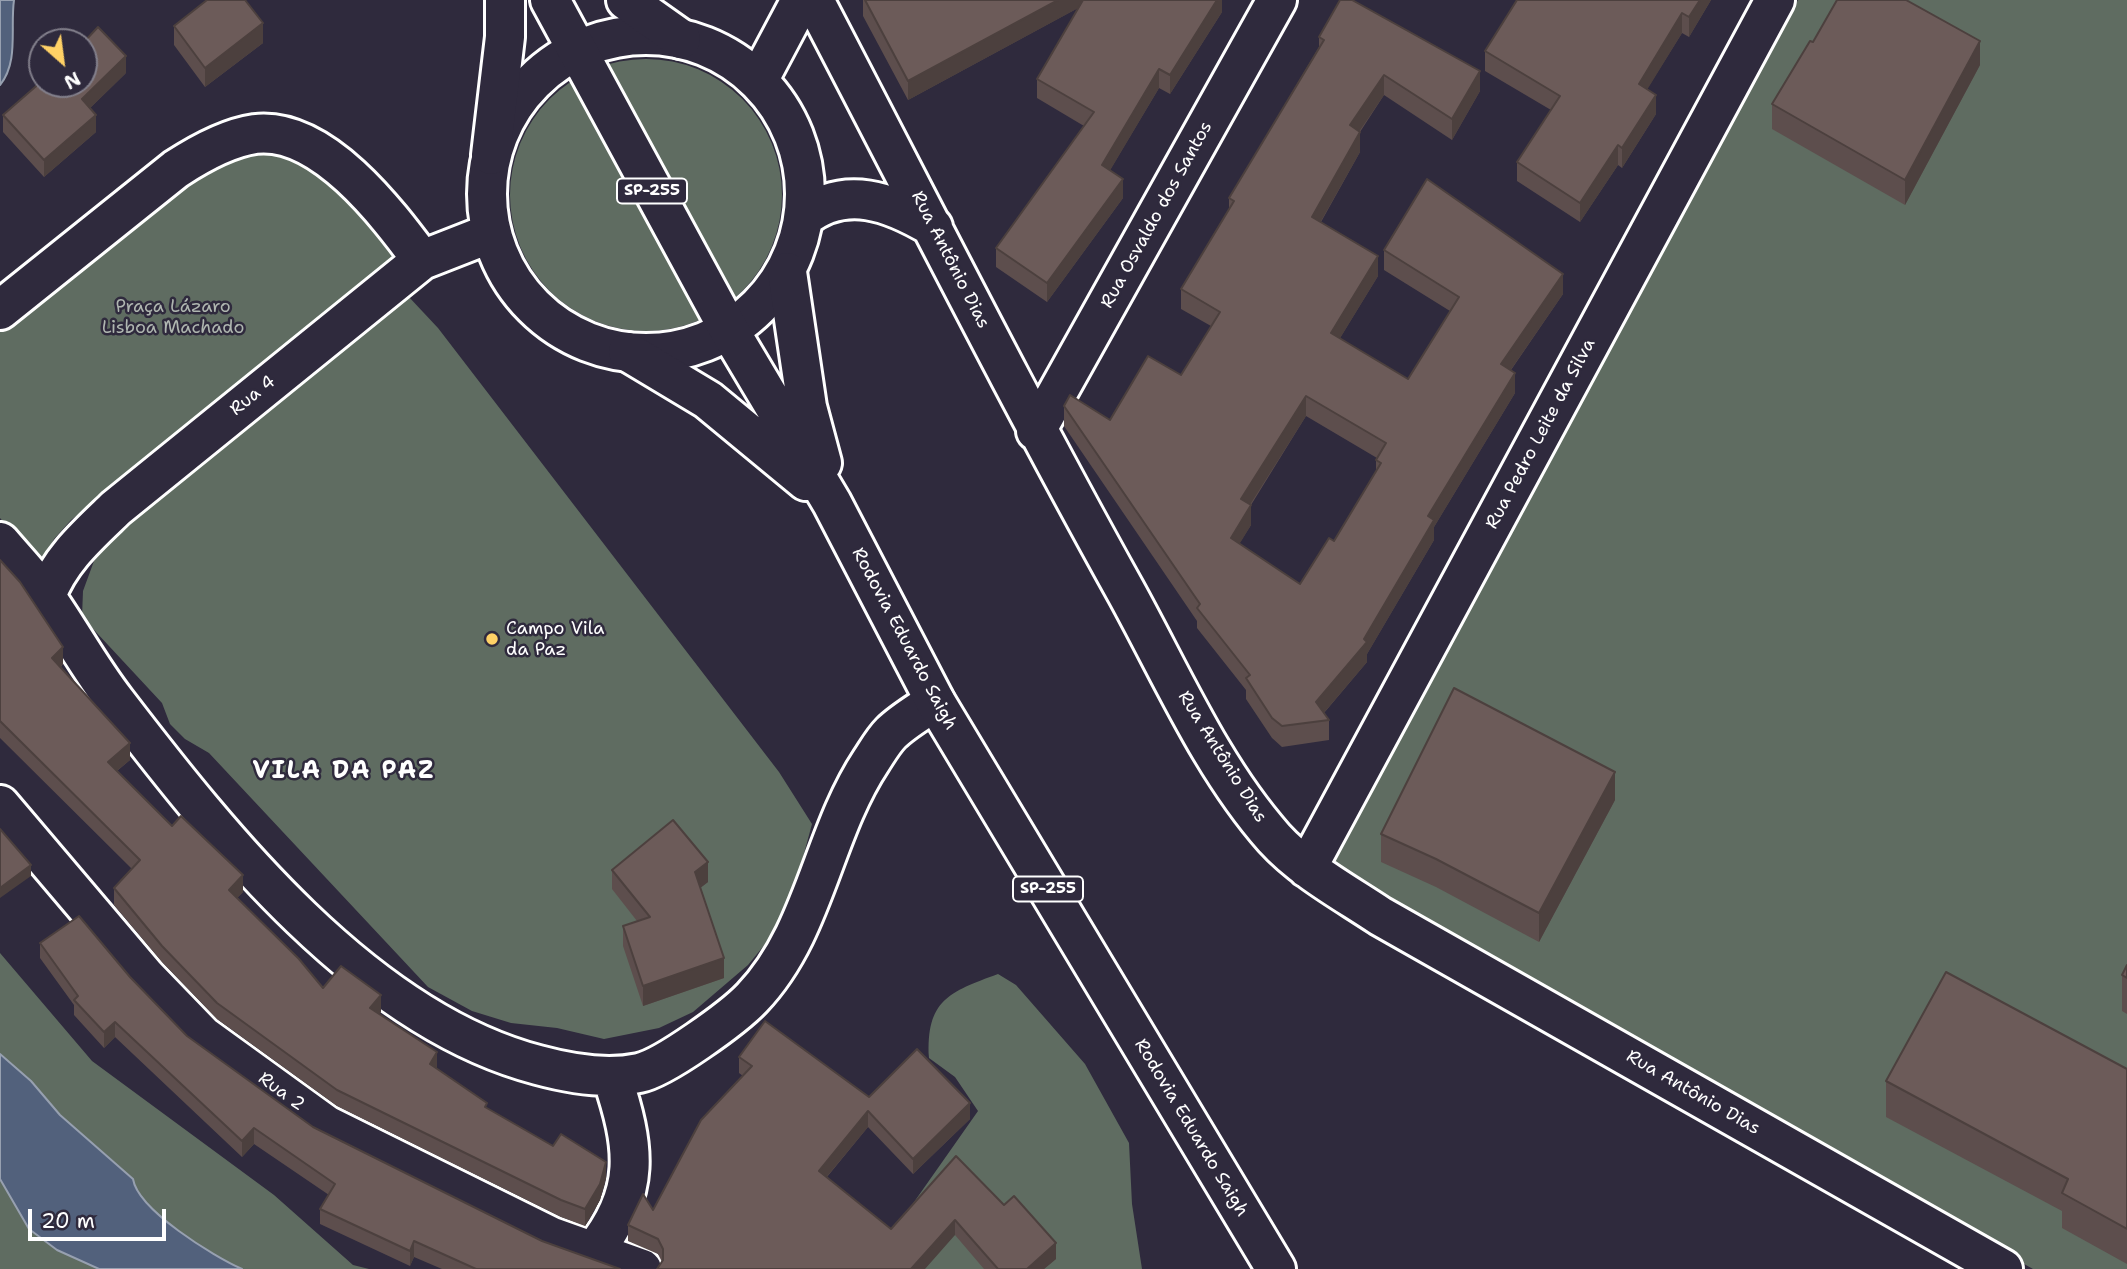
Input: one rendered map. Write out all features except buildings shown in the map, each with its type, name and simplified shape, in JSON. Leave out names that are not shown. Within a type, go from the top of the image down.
[{"type":"main road","points":[[505,0],[505,37],[486,207],[491,233],[509,278],[541,314],[582,340],[628,352],[675,351],[698,345],[729,330],[764,300],[787,272],[803,218],[804,174],[796,140],[781,108],[758,80],[722,54],[681,39],[626,0]]},
{"type":"main road","name":"Rodovia Eduardo Saigh","points":[[550,0],[575,52],[729,330],[832,503],[935,701],[1276,1269]]},
{"type":"main road","points":[[758,80],[801,0]]},
{"type":"main road","name":"Rua Antônio Dias","points":[[814,0],[1036,431],[1197,724],[1247,802],[1275,839],[1307,868],[1380,916],[2003,1269]]},
{"type":"main road","name":"Rua Osvaldo dos Santos","points":[[1036,431],[1277,0]]},
{"type":"main road","name":"Rua Pedro Leite da Silva","points":[[1307,868],[1776,0]]},
{"type":"main road","points":[[491,155],[511,109],[526,89],[544,71],[575,52],[610,39],[633,36],[681,39]]},
{"type":"main road","points":[[0,310],[176,169],[207,150],[256,134],[292,140],[327,157],[359,184],[422,260]]},
{"type":"main road","points":[[803,218],[818,205],[858,199],[906,211],[933,227]]},
{"type":"main road","name":"Rua 4","points":[[46,596],[54,574],[75,547],[116,508],[422,260],[491,233]]},
{"type":"main road","points":[[787,272],[807,407],[832,503]]},
{"type":"main road","points":[[628,352],[708,401],[832,503]]},
{"type":"main road","points":[[0,542],[46,596],[113,699],[198,804],[306,922],[393,996],[464,1038],[522,1061],[562,1071],[612,1077],[644,1072],[662,1063],[751,1000],[783,961],[854,788],[890,734],[935,701]]},
{"type":"main road","name":"Rua 2","points":[[0,805],[146,977],[203,1036],[326,1125],[552,1237],[642,1269]]},
{"type":"main road","points":[[593,1252],[609,1232],[626,1194],[629,1127],[612,1077]]},
{"type":"green space","points":[[1798,0],[2127,0],[2127,1269],[2033,1269],[1412,920],[1328,864],[1328,853]]},
{"type":"green space","points":[[646,59],[685,65],[710,75],[742,99],[759,120],[771,143],[779,169],[782,195],[776,234],[766,259],[742,291],[721,308],[698,320],[672,328],[646,331],[607,325],[582,315],[550,291],[533,270],[521,247],[513,221],[510,195],[516,156],[526,131],[550,99],[571,82],[594,70],[620,62]]},
{"type":"green space","name":"Praça Lázaro Lisboa Machado","points":[[256,148],[286,153],[322,170],[402,261],[229,401],[71,520],[54,539],[41,567],[0,518],[0,324],[207,162]]},
{"type":"green space","points":[[408,296],[438,328],[779,772],[812,824],[789,909],[766,943],[748,965],[693,1012],[659,1028],[604,1039],[557,1028],[511,1023],[472,1011],[428,987],[209,753],[185,739],[170,724],[162,703],[82,617],[83,591],[94,561],[145,498]]},
{"type":"green space","points":[[0,953],[92,1061],[274,1195],[353,1265],[369,1269],[0,1269]]},
{"type":"green space","points":[[998,974],[1016,985],[1085,1064],[1129,1143],[1132,1204],[1142,1269],[867,1269],[978,1111],[955,1077],[929,1058],[929,1038],[937,1011],[954,993]]},
{"type":"water","points":[[0,0],[14,0],[12,55],[6,76],[0,85]]},
{"type":"water","points":[[0,1054],[31,1081],[60,1115],[133,1179],[138,1191],[162,1218],[213,1254],[242,1269],[99,1269],[57,1250],[29,1229],[0,1179]]},
{"type":"place","name":"Campo Vila da Paz","points":[[492,639]]},
{"type":"district","name":"VILA DA PAZ","points":[[344,772]]}]
